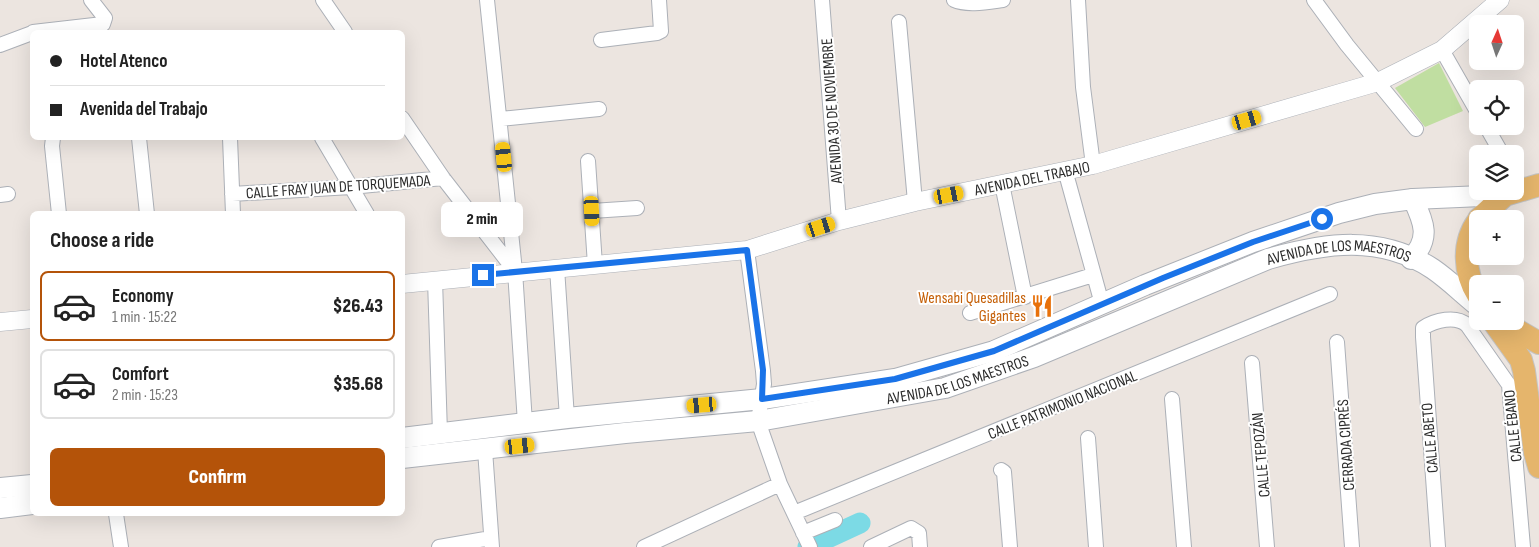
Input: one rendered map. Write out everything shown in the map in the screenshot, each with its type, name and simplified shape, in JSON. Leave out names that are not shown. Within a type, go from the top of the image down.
[{"type":"main road","name":"AVENIDA DE LOS MAESTROS","points":[[1524,189],[1539,185]]},
{"type":"main road","name":"AVENIDA DE LOS MAESTROS","points":[[405,438],[567,418],[762,399],[895,379],[994,351],[1102,304],[1270,236],[1339,213],[1375,204],[1469,195]]},
{"type":"main road","name":"AVENIDA DE LOS MAESTROS","points":[[1524,197],[1539,200]]},
{"type":"main road","points":[[1411,259],[1419,251],[1424,240],[1425,228],[1413,199]]},
{"type":"main road","points":[[1488,210],[1498,200]]},
{"type":"main road","points":[[1469,238],[1466,252],[1469,277]]},
{"type":"main road","name":"AVENIDA DE LOS MAESTROS","points":[[405,458],[634,432],[758,421],[944,388],[1034,357],[1268,259],[1306,248],[1343,244],[1371,245],[1431,268],[1445,277],[1469,298]]},
{"type":"main road","points":[[1499,330],[1521,360],[1535,453],[1539,467]]},
{"type":"main road","points":[[1517,330],[1539,343]]},
{"type":"main road","points":[[1539,377],[1539,406]]},
{"type":"main road","points":[[0,488],[30,485]]},
{"type":"main road","points":[[0,508],[30,504]]},
{"type":"street","points":[[57,30],[97,25],[105,22],[105,18],[90,0]]},
{"type":"street","points":[[323,0],[344,30]]},
{"type":"street","points":[[487,0],[515,272],[524,423]]},
{"type":"street","points":[[601,40],[657,34],[661,31],[659,0]]},
{"type":"street","name":"AVENIDA 30 DE NOVIEMBRE","points":[[822,0],[839,221]]},
{"type":"street","points":[[954,0],[959,2],[1003,0]]},
{"type":"street","points":[[1078,0],[1083,87],[1093,165]]},
{"type":"street","points":[[1314,0],[1416,129]]},
{"type":"street","name":"AVENIDA DEL TRABAJO","points":[[405,281],[435,280],[747,250],[839,221],[914,202],[1093,165],[1378,82],[1442,50],[1500,0]]},
{"type":"street","points":[[899,22],[914,202]]},
{"type":"street","points":[[0,45],[30,34]]},
{"type":"street","points":[[1442,50],[1469,97]]},
{"type":"street","points":[[500,119],[599,109]]},
{"type":"street","points":[[405,122],[443,178],[515,272]]},
{"type":"street","points":[[54,140],[52,146],[59,211]]},
{"type":"street","points":[[139,140],[147,211]]},
{"type":"street","points":[[230,140],[232,211]]},
{"type":"street","points":[[323,140],[365,211]]},
{"type":"street","points":[[588,162],[595,265]]},
{"type":"street","points":[[1065,170],[1102,304]]},
{"type":"street","name":"CALLE FRAY JUAN DE TORQUEMADA","points":[[232,194],[351,187],[443,178]]},
{"type":"street","points":[[1002,184],[1025,297]]},
{"type":"street","points":[[592,211],[638,208]]},
{"type":"street","points":[[747,250],[763,370],[762,399],[758,421],[780,484],[807,540],[835,520]]},
{"type":"street","points":[[557,268],[567,418]]},
{"type":"street","points":[[970,312],[1093,275]]},
{"type":"street","points":[[435,280],[440,432]]},
{"type":"street","name":"CALLE PATRIMONIO NACIONAL","points":[[794,514],[1330,294]]},
{"type":"street","points":[[0,322],[30,319]]},
{"type":"street","name":"CALLE ÉBANO","points":[[1423,328],[1452,319],[1461,320],[1467,325],[1509,385],[1523,547]]},
{"type":"street","name":"CALLE ABETO","points":[[1423,328],[1424,378],[1438,547]]},
{"type":"street","name":"CERRADA CIPRÉS","points":[[1337,342],[1352,547]]},
{"type":"street","name":"CALLE TEPOZÁN","points":[[1252,364],[1267,547]]},
{"type":"street","points":[[1172,399],[1184,547]]},
{"type":"street","points":[[1088,438],[1096,547]]},
{"type":"street","points":[[439,547],[492,542],[485,450]]},
{"type":"street","points":[[1001,470],[1004,472],[1010,547]]},
{"type":"street","points":[[644,547],[780,484]]},
{"type":"street","points":[[116,516],[121,547]]},
{"type":"street","points":[[871,547],[911,528],[920,540]]},
{"type":"green space","points":[[1439,63],[1463,111],[1425,127],[1395,88]]},
{"type":"waterway","points":[[808,547],[860,523]]},
{"type":"place","name":"Wensabi Quesadillas Gigantes","points":[[1042,306]]},
{"type":"route","points":[[483,275],[747,250],[763,370],[762,399],[895,379],[994,351],[1163,278],[1253,242],[1322,219]]}]
